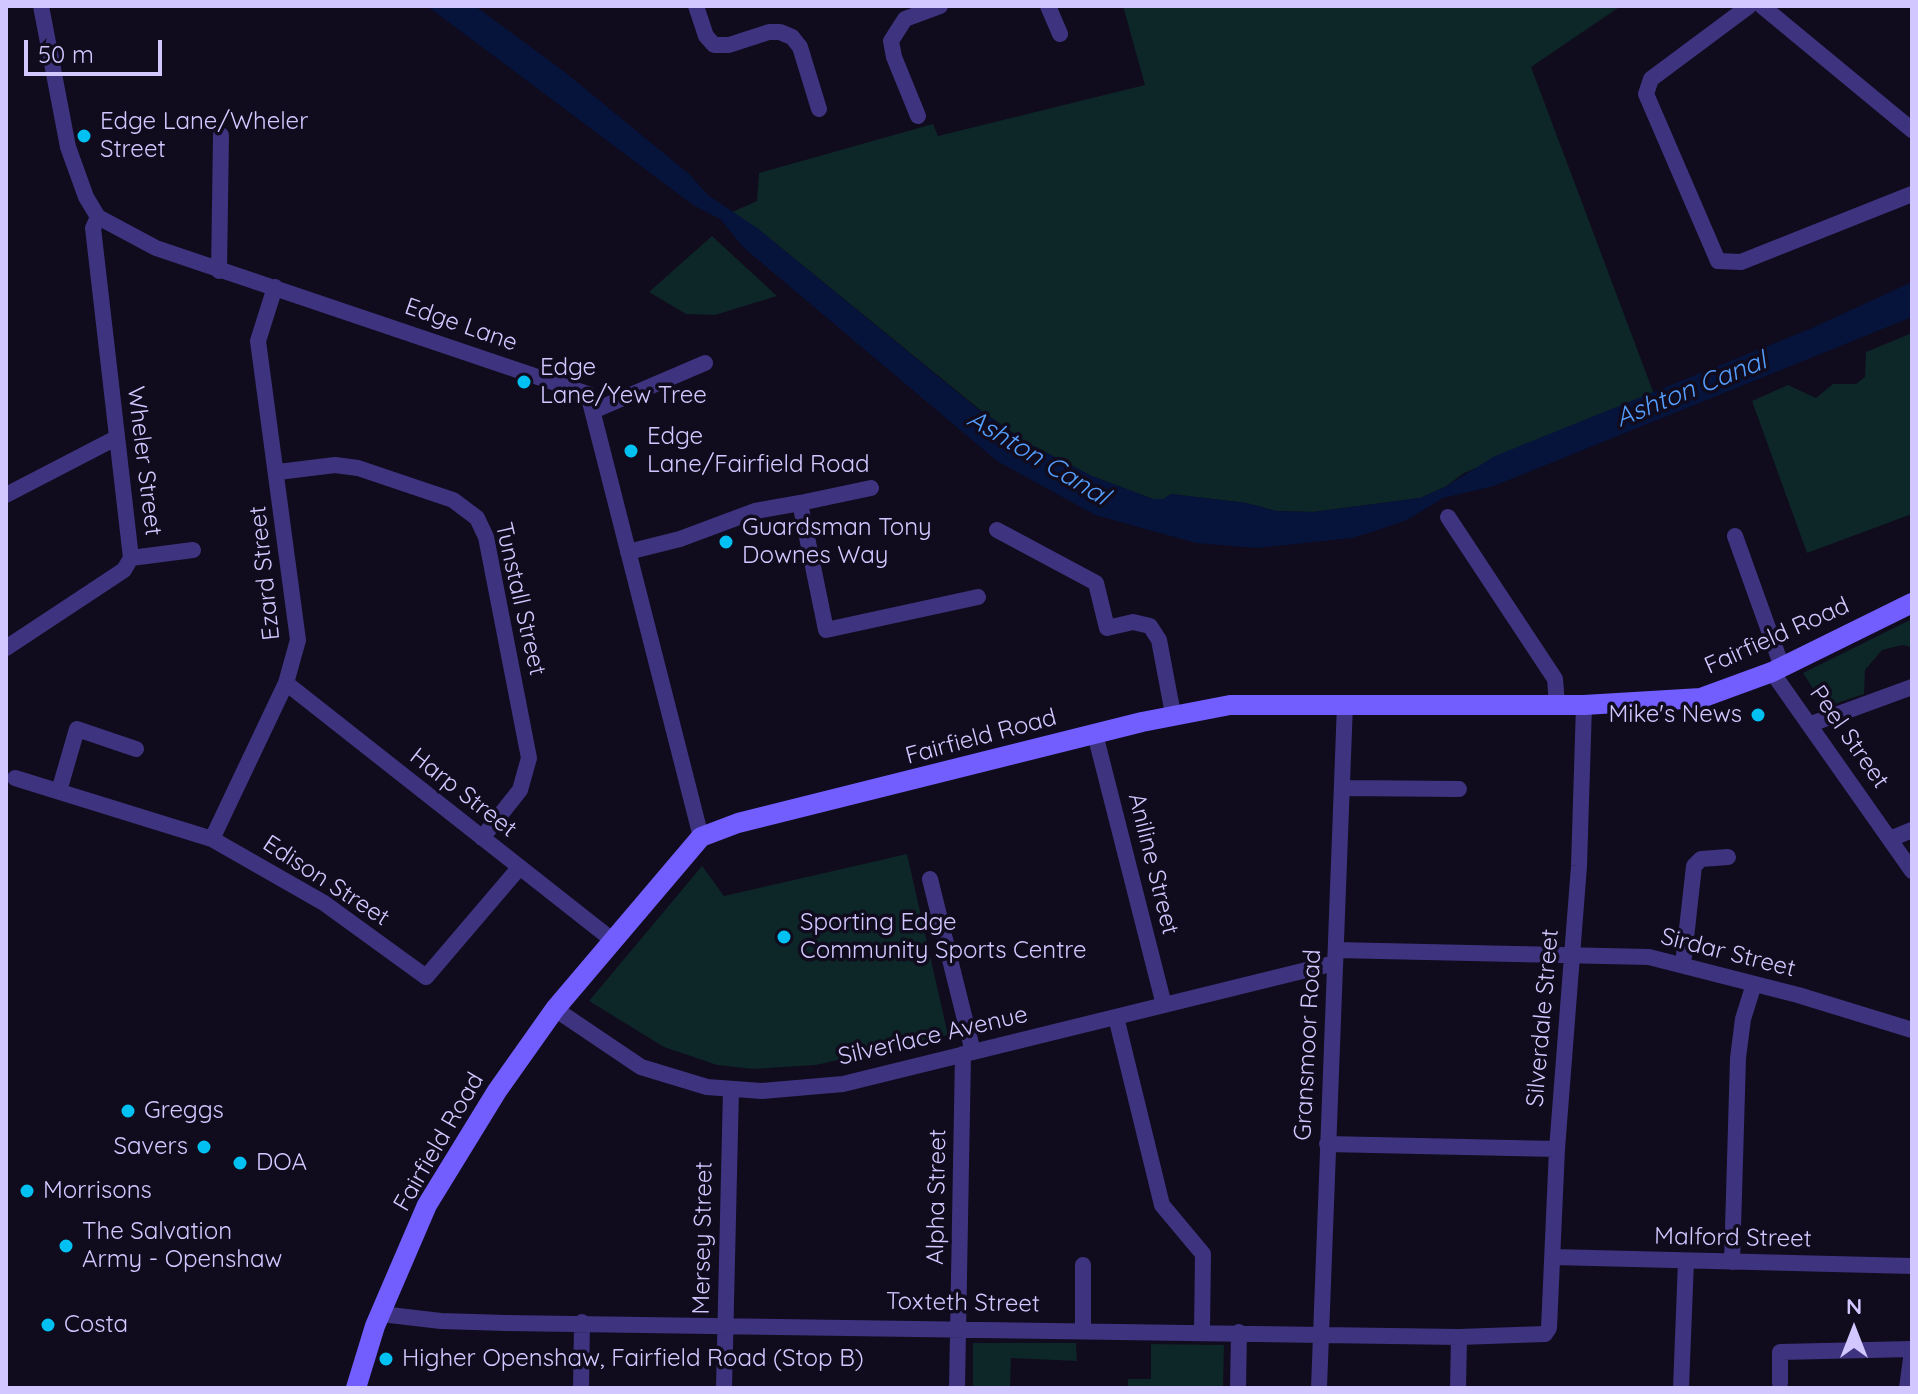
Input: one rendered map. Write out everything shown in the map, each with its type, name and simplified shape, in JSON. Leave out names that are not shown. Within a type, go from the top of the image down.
[{"type":"street","points":[[41,6],[68,147],[86,197],[98,217]]},
{"type":"street","points":[[696,6],[709,42],[722,47],[769,32],[792,37],[800,47],[819,109]]},
{"type":"street","points":[[918,116],[894,57],[891,41],[905,19],[940,6]]},
{"type":"street","points":[[1048,6],[1060,34]]},
{"type":"street","points":[[1749,6],[1651,79],[1646,94],[1718,261],[1741,262],[1912,194]]},
{"type":"street","points":[[1762,6],[1912,130]]},
{"type":"street","points":[[219,271],[221,135]]},
{"type":"street","name":"Edge Lane","points":[[98,217],[156,248],[219,271],[275,287],[588,394],[593,411]]},
{"type":"street","name":"Wheler Street","points":[[6,648],[124,570],[131,558],[93,228],[98,217]]},
{"type":"street","name":"Ezard Street","points":[[212,839],[286,683],[298,640],[278,472],[258,341],[275,287]]},
{"type":"street","points":[[701,837],[593,411],[705,363]]},
{"type":"street","points":[[6,495],[116,438]]},
{"type":"street","name":"Tunstall Street","points":[[278,472],[335,465],[358,468],[453,500],[477,518],[486,537],[529,758],[520,790],[482,838]]},
{"type":"street","points":[[628,552],[680,539],[755,511],[871,488]]},
{"type":"street","points":[[800,503],[826,630],[978,597]]},
{"type":"street","points":[[1448,517],[1555,679],[1557,704]]},
{"type":"street","points":[[997,530],[1096,583],[1107,628],[1133,622],[1150,626],[1159,640],[1173,714]]},
{"type":"street","name":"Peel Street","points":[[1735,536],[1777,669],[1912,871]]},
{"type":"street","points":[[131,558],[193,550]]},
{"type":"street","name":"Fairfield Road","points":[[356,1388],[381,1314],[427,1205],[497,1091],[555,1009],[611,939],[701,837],[738,823],[1173,714],[1253,703],[1584,705],[1701,698],[1777,669],[1912,603]]},
{"type":"street","name":"Harp Street","points":[[286,683],[611,939]]},
{"type":"street","points":[[1811,724],[1912,687]]},
{"type":"street","name":"Gransmoor Road","points":[[1319,1388],[1345,704]]},
{"type":"street","name":"Silverdale Street","points":[[1545,1334],[1549,1328],[1557,1149],[1579,866],[1584,705]]},
{"type":"street","points":[[59,791],[77,729],[136,749]]},
{"type":"street","name":"Aniline Street","points":[[1095,734],[1164,1005]]},
{"type":"street","name":"Edison Street","points":[[15,778],[212,839],[324,903],[426,977],[519,868]]},
{"type":"street","points":[[1344,788],[1459,789]]},
{"type":"street","points":[[1890,839],[1912,830]]},
{"type":"street","points":[[1683,965],[1694,866],[1701,859],[1728,857]]},
{"type":"street","name":"Alpha Street","points":[[930,879],[968,1053],[957,1388]]},
{"type":"street","name":"Sirdar Street","points":[[1336,956],[1649,957],[1912,1030]]},
{"type":"street","name":"Silverlace Avenue","points":[[555,1009],[641,1067],[707,1087],[762,1091],[843,1084],[1164,1005],[1336,956]]},
{"type":"street","points":[[1732,1262],[1738,1058],[1743,1019],[1754,984]]},
{"type":"street","points":[[1116,1017],[1162,1205],[1203,1254],[1202,1331]]},
{"type":"street","name":"Mersey Street","points":[[724,1388],[731,1089]]},
{"type":"street","points":[[1327,1144],[1557,1149]]},
{"type":"street","name":"Malford Street","points":[[1553,1257],[1912,1266]]},
{"type":"street","points":[[1681,1388],[1686,1261]]},
{"type":"street","points":[[1083,1265],[1083,1329]]},
{"type":"street","name":"Toxteth Street","points":[[381,1314],[441,1321],[1459,1337],[1545,1334]]},
{"type":"street","points":[[581,1388],[582,1322]]},
{"type":"street","points":[[1238,1388],[1239,1332]]},
{"type":"street","points":[[1458,1388],[1459,1337]]},
{"type":"street","points":[[1780,1383],[1780,1352],[1912,1350],[1907,1388]]},
{"type":"green space","points":[[1123,6],[1621,6],[1531,67],[1654,394],[1464,473],[1445,487],[1420,498],[1313,512],[1276,511],[1246,503],[1171,494],[1163,500],[1153,499],[1092,476],[1029,444],[979,409],[757,228],[730,213],[757,201],[759,173],[933,124],[938,136],[1145,85]]},
{"type":"green space","points":[[712,236],[777,296],[715,315],[686,314],[649,292]]},
{"type":"green space","points":[[1912,333],[1912,514],[1807,553],[1752,401],[1788,385],[1816,398],[1833,384],[1856,384],[1865,377],[1866,352]]},
{"type":"green space","points":[[1912,619],[1912,647],[1902,645],[1882,650],[1865,670],[1864,694],[1825,707],[1803,673]]},
{"type":"green space","name":"Sporting Edge Community Sports Centre","points":[[907,854],[948,1035],[816,1065],[753,1069],[717,1065],[664,1047],[589,1001],[702,866],[724,896]]},
{"type":"green space","points":[[973,1343],[1076,1343],[1077,1361],[1011,1358],[1010,1388],[973,1388]]},
{"type":"green space","points":[[1151,1344],[1224,1345],[1223,1388],[1128,1388],[1128,1379],[1151,1379]]},
{"type":"water","name":"Ashton Canal","points":[[427,6],[475,6],[566,73],[689,174],[708,195],[757,228],[979,410],[1029,444],[1092,476],[1153,499],[1163,499],[1171,494],[1246,503],[1276,511],[1313,512],[1420,498],[1445,487],[1495,456],[1812,328],[1912,282],[1912,317],[1494,486],[1443,498],[1407,520],[1375,531],[1352,538],[1257,548],[1196,543],[1095,515],[997,461],[744,248],[720,219],[693,205]]},
{"type":"place","name":"Edge Lane/Wheler Street","points":[[84,136]]},
{"type":"place","name":"Edge Lane/Yew Tree","points":[[524,382]]},
{"type":"place","name":"Edge Lane/Fairfield Road","points":[[631,451]]},
{"type":"place","name":"Guardsman Tony Downes Way","points":[[726,542]]},
{"type":"place","name":"Mike's News","points":[[1758,715]]},
{"type":"place","name":"Sporting Edge Community Sports Centre","points":[[784,937]]},
{"type":"place","name":"Greggs","points":[[128,1111]]},
{"type":"place","name":"Savers","points":[[204,1147]]},
{"type":"place","name":"DOA","points":[[240,1163]]},
{"type":"place","name":"Morrisons","points":[[27,1191]]},
{"type":"place","name":"The Salvation Army - Openshaw","points":[[66,1246]]},
{"type":"place","name":"Costa","points":[[48,1325]]},
{"type":"place","name":"Higher Openshaw, Fairfield Road (Stop B)","points":[[386,1359]]}]
